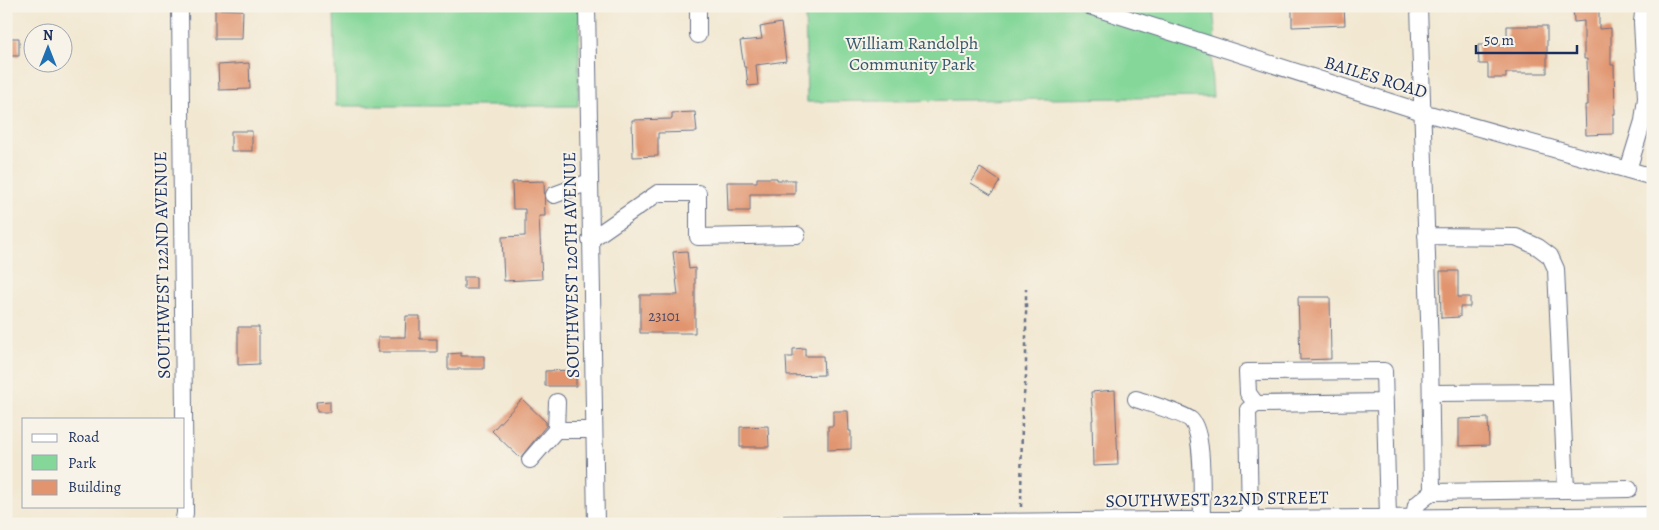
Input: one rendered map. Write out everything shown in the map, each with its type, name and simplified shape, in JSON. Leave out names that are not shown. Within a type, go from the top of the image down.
[{"type":"street","name":"SOUTHWEST 122ND AVENUE","points":[[180,6],[184,418]]},
{"type":"street","name":"SOUTHWEST 120TH AVENUE","points":[[587,6],[596,524]]},
{"type":"street","points":[[698,6],[698,34]]},
{"type":"street","name":"BAILES ROAD","points":[[1089,6],[1422,112],[1653,177]]},
{"type":"street","points":[[1420,6],[1432,492]]},
{"type":"street","points":[[1628,170],[1643,121],[1646,98],[1642,22],[1643,13],[1648,6]]},
{"type":"street","points":[[554,194],[589,182]]},
{"type":"street","points":[[590,240],[658,193],[698,193],[698,237],[797,235]]},
{"type":"street","points":[[1426,236],[1516,237],[1538,247],[1550,256],[1556,269],[1566,490]]},
{"type":"street","points":[[1256,404],[1248,393],[1247,372],[1384,371],[1388,517]]},
{"type":"street","points":[[1431,393],[1561,392]]},
{"type":"street","points":[[1136,399],[1190,418],[1196,428],[1201,452],[1202,519]]},
{"type":"street","points":[[530,460],[556,430],[557,402]]},
{"type":"street","points":[[1250,518],[1248,410],[1256,404],[1385,402]]},
{"type":"street","points":[[556,430],[594,430]]},
{"type":"street","points":[[1414,517],[1416,505],[1432,492],[1629,489]]},
{"type":"street","name":"SOUTHWEST 122ND AVENUE","points":[[183,524],[185,508]]},
{"type":"street","name":"SOUTHWEST 232ND STREET","points":[[782,524],[1388,517],[1464,520],[1653,515]]},
{"type":"path","points":[[1018,522],[1021,508],[1022,414],[1026,376],[1026,288]]},
{"type":"green space","points":[[334,6],[580,6],[578,106],[336,106]]},
{"type":"green space","name":"William Randolph Community Park","points":[[805,6],[1213,6],[1215,30],[1211,70],[1213,97],[807,102]]},
{"type":"building","points":[[1292,6],[1344,6],[1345,25],[1292,27]]},
{"type":"building","points":[[1573,6],[1599,6],[1599,29],[1611,28],[1611,65],[1614,65],[1615,114],[1613,114],[1613,134],[1586,135],[1585,105],[1588,105],[1587,59],[1584,59],[1584,21],[1574,22]]},
{"type":"building","points":[[215,9],[243,10],[242,39],[215,39]]},
{"type":"building","points":[[781,23],[786,61],[756,65],[758,85],[748,86],[740,41],[762,39],[760,27]]},
{"type":"building","points":[[1507,26],[1547,26],[1547,73],[1506,73],[1506,78],[1488,78],[1488,64],[1479,64],[1478,45],[1507,45]]},
{"type":"building","points":[[6,38],[19,38],[19,56],[6,56]]},
{"type":"building","points":[[249,63],[250,89],[219,90],[218,65]]},
{"type":"building","points":[[695,112],[697,132],[658,133],[658,156],[633,157],[632,120],[672,119],[672,113]]},
{"type":"building","points":[[231,131],[252,131],[252,151],[231,151]]},
{"type":"building","points":[[980,168],[1000,181],[991,195],[971,183]]},
{"type":"building","points":[[757,178],[795,180],[795,194],[750,194],[750,211],[728,211],[727,182],[757,182]]},
{"type":"building","points":[[544,181],[545,216],[539,216],[542,279],[504,281],[502,237],[525,236],[525,209],[513,209],[512,182]]},
{"type":"building","points":[[687,251],[689,269],[695,268],[695,333],[640,333],[640,295],[678,295],[673,252]]},
{"type":"building","points":[[1440,271],[1458,271],[1458,297],[1470,297],[1470,307],[1460,307],[1460,317],[1441,318]]},
{"type":"building","points":[[464,277],[476,277],[476,289],[464,289]]},
{"type":"building","points":[[1298,297],[1330,297],[1331,359],[1300,360]]},
{"type":"building","points":[[406,316],[420,316],[420,339],[437,339],[437,352],[378,352],[378,337],[405,337]]},
{"type":"building","points":[[238,327],[259,327],[259,364],[238,365]]},
{"type":"building","points":[[805,348],[805,356],[823,356],[824,375],[787,376],[786,357],[793,357],[793,349]]},
{"type":"building","points":[[461,353],[461,356],[484,356],[484,369],[448,369],[448,354]]},
{"type":"building","points":[[576,370],[576,386],[545,386],[545,371]]},
{"type":"building","points":[[1115,390],[1118,465],[1093,466],[1091,392]]},
{"type":"building","points":[[522,399],[546,422],[546,426],[520,458],[492,431]]},
{"type":"building","points":[[330,401],[330,412],[317,412],[316,402]]},
{"type":"building","points":[[833,411],[848,411],[851,449],[828,450],[828,426],[833,426]]},
{"type":"building","points":[[1488,418],[1489,445],[1459,446],[1459,419]]},
{"type":"building","points":[[768,426],[769,447],[740,447],[740,427]]}]
